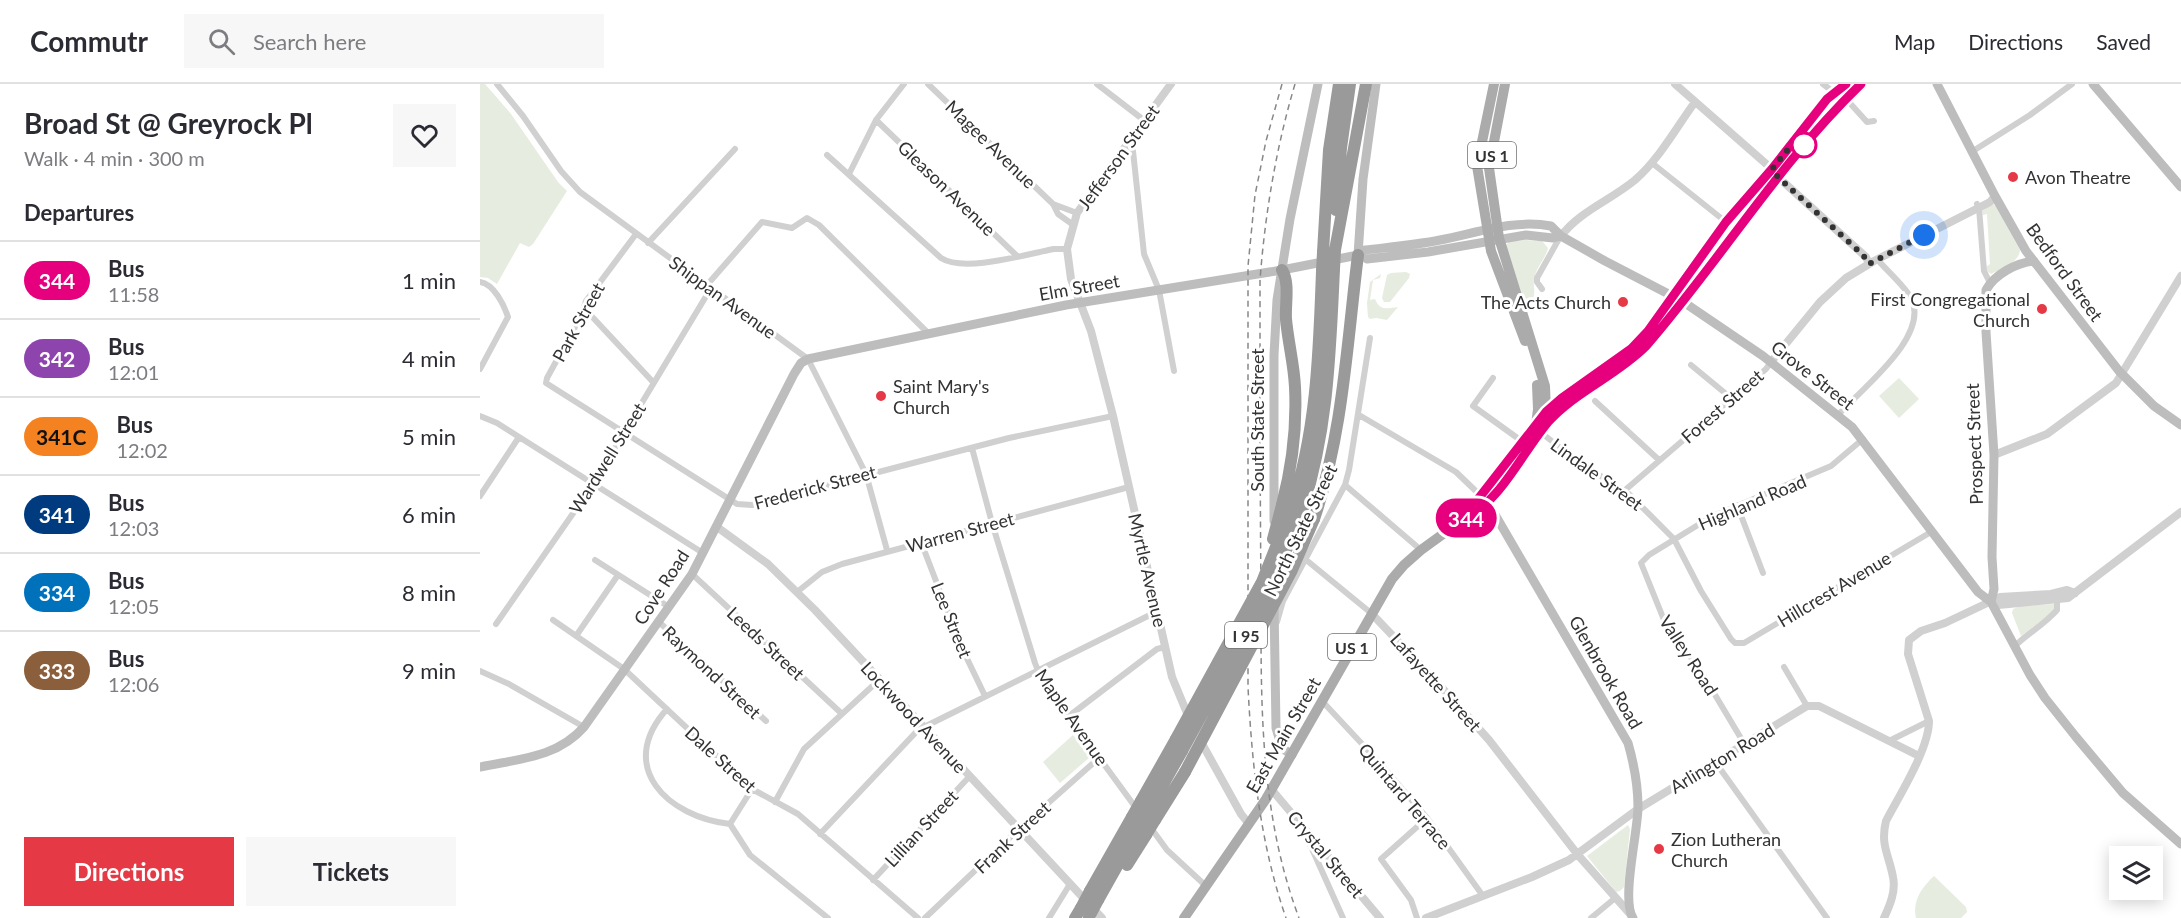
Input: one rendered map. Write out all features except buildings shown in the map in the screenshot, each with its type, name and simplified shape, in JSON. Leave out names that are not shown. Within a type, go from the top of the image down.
[{"type":"highway","points":[[1329,150],[1332,84]]},
{"type":"highway","name":"I 95","points":[[1088,916],[1182,751],[1269,591],[1302,472],[1314,415],[1328,270],[1329,150],[1339,84]]},
{"type":"highway","name":"I 95","points":[[1329,251],[1350,84]]},
{"type":"highway","points":[[1329,251],[1366,84]]},
{"type":"highway","points":[[1088,916],[1148,811],[1185,772],[1291,572],[1314,519],[1329,471],[1337,427],[1360,255]]},
{"type":"highway","points":[[1282,270],[1286,279],[1286,320],[1294,374],[1292,510]]},
{"type":"highway","name":"I 95","points":[[1148,811],[1176,739],[1215,668],[1292,510]]},
{"type":"main road","name":"South State Street","points":[[1292,755],[1280,744],[1276,728],[1274,336],[1278,283],[1318,84]]},
{"type":"main road","points":[[1360,255],[1362,179],[1376,84]]},
{"type":"main road","name":"US 1","points":[[1494,84],[1476,166],[1493,234],[1539,389],[1537,428]]},
{"type":"main road","name":"US 1","points":[[1493,234],[1489,168],[1505,84]]},
{"type":"main road","points":[[1537,428],[1568,402],[1642,351],[1679,298],[1775,173],[1827,99],[1846,84]]},
{"type":"main road","points":[[1546,412],[1631,349],[1679,298],[1726,222],[1861,84]]},
{"type":"main road","name":"Bedford Street","points":[[1937,84],[2026,251],[2122,374],[2154,406],[2180,421]]},
{"type":"main road","points":[[2093,84],[2181,186]]},
{"type":"main road","name":"Grove Street","points":[[1360,255],[1367,259],[1428,252],[1493,234],[1542,224],[1551,226],[1561,236],[1605,261],[1679,298],[1771,362],[1838,415],[1863,439],[1978,592],[1991,602],[2045,699],[2123,793],[2181,844]]},
{"type":"main road","name":"East Main Street","points":[[1184,918],[1272,790],[1395,575],[1421,550],[1461,521],[1485,499],[1537,428],[1546,412],[1545,386],[1493,234]]},
{"type":"main road","points":[[2021,263],[2026,251]]},
{"type":"main road","name":"Elm Street","points":[[808,358],[1080,302],[1282,270],[1360,255]]},
{"type":"main road","points":[[1989,284],[2021,263],[2034,261]]},
{"type":"main road","name":"Prospect Street","points":[[1989,284],[1985,298],[1994,455],[1992,557],[1994,589],[1991,602]]},
{"type":"main road","name":"Cove Road","points":[[480,767],[553,751],[567,743],[584,727],[692,574],[794,374],[801,363],[808,358]]},
{"type":"main road","name":"East Main Street","points":[[1485,499],[1523,442],[1537,428]]},
{"type":"main road","name":"Glenbrook Road","points":[[1485,499],[1628,743],[1636,775],[1638,809],[1629,896],[1632,917]]},
{"type":"street","name":"Shippan Avenue","points":[[497,84],[523,116],[549,155],[572,184],[588,199],[808,358],[866,474],[887,550]]},
{"type":"street","points":[[849,174],[876,120],[904,84]]},
{"type":"street","name":"Magee Avenue","points":[[928,84],[1053,204],[1058,214],[1072,224]]},
{"type":"street","points":[[1097,84],[1145,121]]},
{"type":"street","name":"Jefferson Street","points":[[1080,302],[1071,279],[1068,249],[1072,224],[1077,213],[1171,84]]},
{"type":"street","points":[[1675,84],[1911,297],[1912,327],[1906,343],[1838,415]]},
{"type":"street","points":[[1823,84],[1867,122],[1874,121]]},
{"type":"street","points":[[1973,152],[2031,115],[2072,84]]},
{"type":"street","points":[[1542,289],[1537,278],[1570,224],[1634,181],[1652,163],[1695,102]]},
{"type":"street","name":"Gleason Avenue","points":[[876,120],[1017,256]]},
{"type":"street","points":[[1127,143],[1133,151],[1144,254],[1159,290],[1174,370]]},
{"type":"street","points":[[648,243],[735,149]]},
{"type":"street","points":[[827,155],[944,260],[966,264],[1054,249],[1068,249]]},
{"type":"street","points":[[1652,163],[1726,222]]},
{"type":"street","name":"Forest Street","points":[[1624,491],[1766,369],[1827,294],[1846,278],[1978,206],[1992,201],[1995,196]]},
{"type":"street","name":"Magee Avenue","points":[[1053,204],[1077,213]]},
{"type":"street","name":"Prospect Street","points":[[1978,206],[1984,271],[1989,284]]},
{"type":"street","name":"Wardwell Street","points":[[496,624],[592,484],[709,286],[762,222],[792,228],[807,218],[819,225],[928,333]]},
{"type":"street","name":"Park Street","points":[[546,383],[586,301],[636,234]]},
{"type":"street","points":[[1994,455],[2048,434],[2110,388],[2122,374],[2178,289],[2181,276]]},
{"type":"street","points":[[480,282],[488,284],[493,289],[508,317],[482,360],[480,369]]},
{"type":"street","name":"Myrtle Avenue","points":[[1080,302],[1091,331],[1113,416],[1176,688],[1182,705],[1206,751],[1249,824]]},
{"type":"street","points":[[584,308],[653,382]]},
{"type":"street","name":"North State Street","points":[[1275,630],[1283,601],[1345,485],[1371,338]]},
{"type":"street","points":[[1691,365],[1731,398]]},
{"type":"street","points":[[1493,378],[1473,406],[1523,442]]},
{"type":"street","name":"Frederick Street","points":[[546,383],[730,500],[737,504],[752,505],[1041,430],[1113,416]]},
{"type":"street","points":[[1595,401],[1659,460]]},
{"type":"street","points":[[1359,415],[1456,472],[1485,499]]},
{"type":"street","points":[[480,416],[497,423],[703,553]]},
{"type":"street","name":"Lindale Street","points":[[1537,428],[1577,461],[1624,491],[1674,538],[1701,591],[1731,639],[1736,643]]},
{"type":"street","points":[[480,496],[519,437]]},
{"type":"street","name":"Highland Road","points":[[1641,563],[1674,538],[1710,518],[1831,466],[1863,439]]},
{"type":"street","name":"Maple Avenue","points":[[972,448],[992,524],[1041,678],[1167,850],[1206,886]]},
{"type":"street","points":[[1345,485],[1421,550]]},
{"type":"street","name":"Warren Street","points":[[797,592],[822,572],[842,564],[887,550],[1129,487]]},
{"type":"street","points":[[1737,505],[1763,573]]},
{"type":"street","points":[[1991,602],[2009,604],[2068,598],[2181,512]]},
{"type":"street","name":"Lockwood Avenue","points":[[717,527],[768,564],[797,592],[1070,884],[1088,916]]},
{"type":"street","name":"Lafayette Street","points":[[1274,528],[1305,559],[1371,614],[1434,679],[1489,740],[1578,855],[1632,917]]},
{"type":"street","name":"Hillcrest Avenue","points":[[1736,643],[1744,643],[1931,532]]},
{"type":"street","name":"Lee Street","points":[[921,542],[961,646],[985,696]]},
{"type":"street","points":[[595,560],[669,608]]},
{"type":"street","name":"Valley Road","points":[[1641,563],[1666,625],[1695,662],[1745,745]]},
{"type":"street","name":"Leeds Street","points":[[692,574],[841,713]]},
{"type":"street","points":[[576,636],[618,575]]},
{"type":"street","points":[[1884,918],[1893,894],[1894,878],[1883,842],[1886,821],[1928,735],[1929,721],[1908,654],[1909,640],[1922,631],[2000,597],[2052,594],[2067,590],[2075,593]]},
{"type":"street","points":[[2015,646],[2029,632],[2053,615],[2057,610],[2057,600]]},
{"type":"street","points":[[820,834],[915,732],[1158,611]]},
{"type":"street","name":"Dale Street","points":[[553,620],[624,669],[752,789],[798,814],[918,918]]},
{"type":"street","name":"Raymond Street","points":[[659,622],[766,721]]},
{"type":"street","points":[[1069,716],[1157,649],[1165,647]]},
{"type":"street","points":[[1784,667],[1807,706],[1819,706],[1919,756]]},
{"type":"street","points":[[480,671],[509,684],[584,727]]},
{"type":"street","points":[[775,802],[801,752],[879,680]]},
{"type":"street","name":"Quintard Terrace","points":[[1321,701],[1378,760],[1428,818],[1483,896]]},
{"type":"street","name":"Arlington Road","points":[[1578,855],[1638,809],[1807,706]]},
{"type":"street","points":[[667,709],[651,728],[647,740],[646,761],[652,778],[664,795],[682,810],[705,820],[730,824],[750,855],[828,918]]},
{"type":"street","points":[[1889,741],[1929,721]]},
{"type":"street","name":"Frank Street","points":[[925,918],[1019,829],[1100,757]]},
{"type":"street","points":[[1716,763],[1827,918]]},
{"type":"street","name":"Lillian Street","points":[[873,880],[969,777]]},
{"type":"street","points":[[730,824],[752,789]]},
{"type":"street","name":"Crystal Street","points":[[1272,790],[1380,918]]},
{"type":"street","points":[[1417,918],[1411,900],[1381,859],[1428,818]]},
{"type":"street","points":[[1303,827],[1344,918]]},
{"type":"street","points":[[1317,860],[1325,853]]},
{"type":"street","points":[[1426,918],[1532,877],[1578,855]]},
{"type":"street","points":[[1048,918],[1070,884]]},
{"type":"street","points":[[1591,918],[1614,898]]},
{"type":"shaded area","points":[[480,84],[485,84],[511,114],[558,182],[567,191],[533,244],[529,247],[520,243],[497,284],[488,278],[480,277]]},
{"type":"shaded area","points":[[1991,204],[1995,205],[2020,250],[2013,262],[1991,274],[1986,267],[1990,264],[1987,214],[1983,215],[1982,211]]},
{"type":"shaded area","points":[[1542,241],[1548,248],[1536,272],[1534,297],[1529,305],[1526,302],[1523,303],[1505,246],[1509,242]]},
{"type":"shaded area","points":[[1406,272],[1410,274],[1409,278],[1390,302],[1384,302],[1382,298],[1387,275]]},
{"type":"shaded area","points":[[1381,274],[1380,278],[1373,280],[1370,300],[1375,299],[1382,308],[1398,307],[1387,320],[1368,317],[1370,282]]},
{"type":"shaded area","points":[[1899,378],[1919,399],[1899,418],[1879,396]]},
{"type":"shaded area","points":[[2054,604],[2054,611],[2021,636],[2012,613],[2013,609],[2020,606]]},
{"type":"shaded area","points":[[1073,735],[1090,757],[1060,783],[1043,762]]},
{"type":"shaded area","points":[[1628,825],[1630,829],[1624,887],[1616,892],[1587,856]]},
{"type":"shaded area","points":[[1934,876],[1966,907],[1967,912],[1961,918],[1916,918],[1915,906],[1919,895]]},
{"type":"railway","points":[[1282,84],[1266,141],[1255,195],[1248,266],[1248,687],[1259,804],[1270,861],[1286,918]]},
{"type":"railway","points":[[1295,84],[1272,181],[1260,280],[1261,632],[1262,715],[1269,797],[1286,878],[1299,918]]},
{"type":"bus line","name":"344","points":[[1846,84],[1827,99],[1772,169],[1726,222],[1656,322],[1631,349],[1546,412],[1461,521],[1471,516],[1493,496],[1540,432],[1560,409],[1627,363],[1646,346],[1771,185],[1836,108],[1861,84]]},
{"type":"place","name":"Avon Theatre","points":[[2013,177]]},
{"type":"place","name":"The Acts Church","points":[[1623,302]]},
{"type":"place","name":"First Congregational Church","points":[[2042,309]]},
{"type":"place","name":"Saint Mary's Church","points":[[881,396]]},
{"type":"place","name":"Zion Lutheran Church","points":[[1659,849]]},
{"type":"route","points":[[1804,145],[1794,142],[1772,169],[1866,257],[1869,264],[1924,235]]}]
